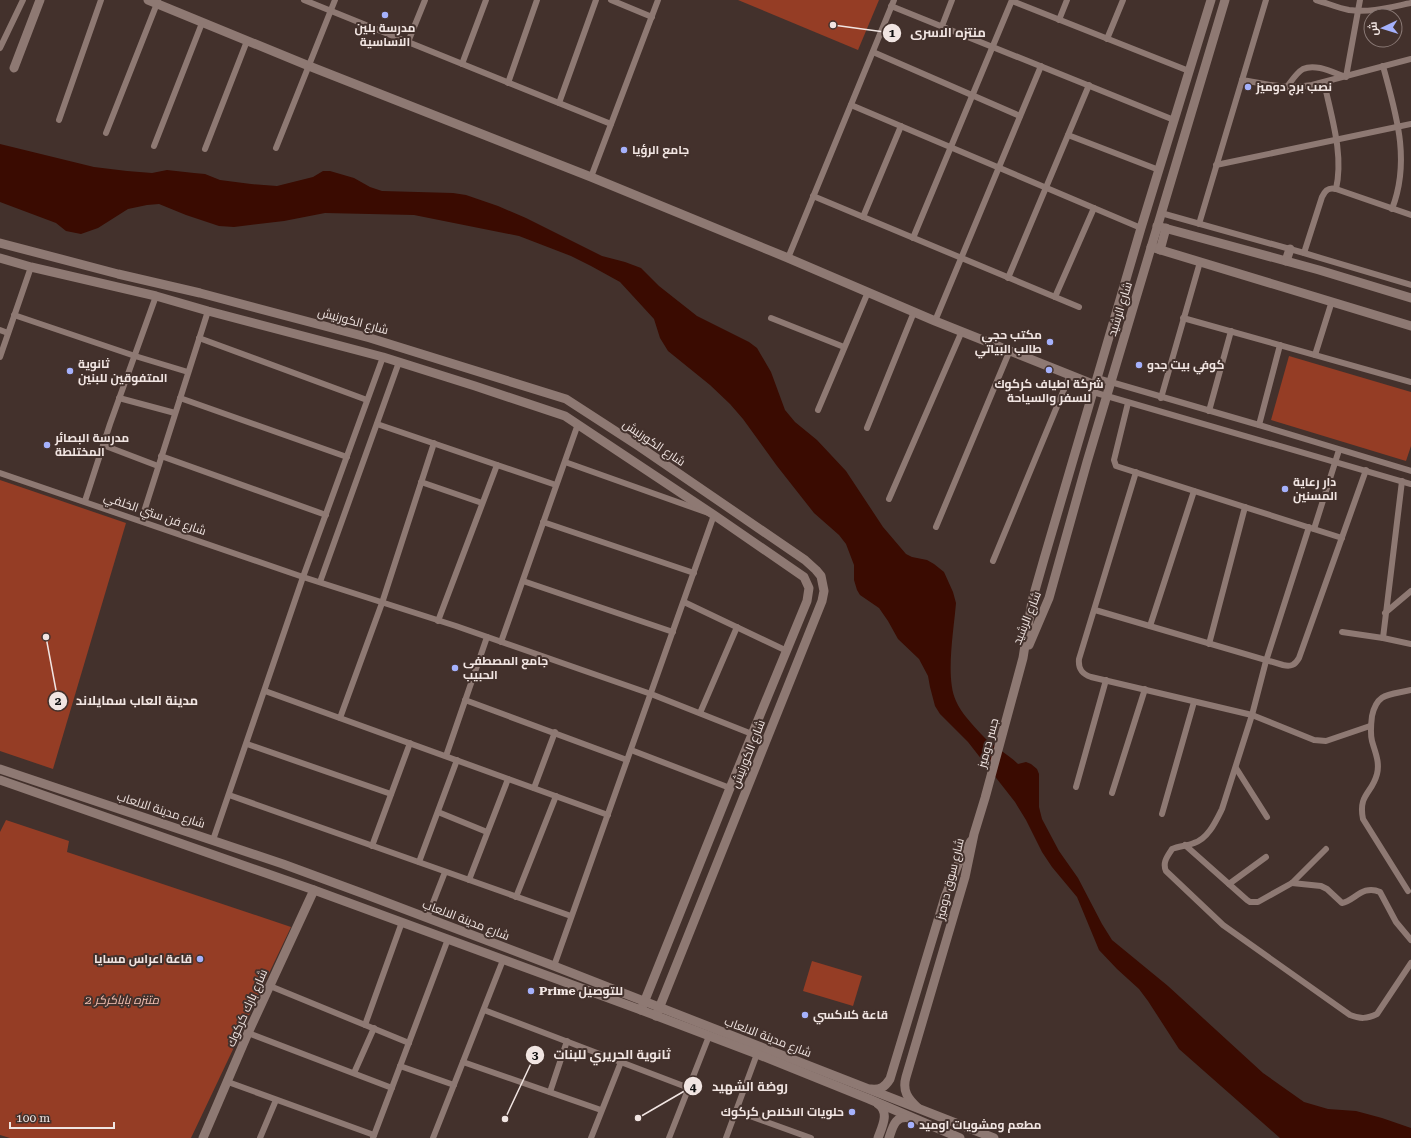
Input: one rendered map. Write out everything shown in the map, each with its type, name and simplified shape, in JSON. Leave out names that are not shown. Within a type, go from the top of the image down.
[{"type":"main road","points":[[14,68],[40,0]]},
{"type":"main road","points":[[148,0],[158,2],[247,41],[591,177],[788,258],[914,312],[1095,385]]},
{"type":"main road","name":"شارع الرشيد","points":[[1023,658],[1032,601],[1141,228],[1210,0]]},
{"type":"main road","name":"شارع الرشيد","points":[[1023,658],[1049,598],[1106,397],[1155,248],[1161,227],[1161,213],[1225,0]]},
{"type":"main road","points":[[1198,43],[1211,47]]},
{"type":"main road","points":[[1161,227],[1286,261],[1411,298]]},
{"type":"main road","name":"شارع الكورنيش","points":[[0,243],[118,274],[200,293],[370,338],[566,399],[640,447],[785,546],[811,565],[821,576],[824,590],[822,601],[657,1012]]},
{"type":"main road","points":[[1155,248],[1411,326]]},
{"type":"main road","points":[[1286,261],[1290,249]]},
{"type":"main road","name":"شارع الكورنيش","points":[[0,258],[31,267],[156,296],[383,357],[565,416],[800,574],[806,580],[809,588],[807,601],[710,837],[643,1006]]},
{"type":"main road","points":[[280,330],[283,315]]},
{"type":"main road","points":[[516,400],[521,385]]},
{"type":"main road","name":"جسر دوميز","points":[[974,834],[986,798],[1023,658]]},
{"type":"main road","name":"شارع مدينة الالعاب","points":[[0,769],[283,864],[554,966],[709,1036],[873,1101],[960,1138]]},
{"type":"main road","name":"شارع مدينة الالعاب","points":[[0,780],[363,907],[503,960],[643,1006]]},
{"type":"main road","points":[[156,835],[159,823]]},
{"type":"main road","name":"شارع سوق دوميز","points":[[868,1088],[876,1090],[882,1088],[890,1079],[945,897],[959,862],[974,834]]},
{"type":"main road","name":"شارع سوق دوميز","points":[[918,1108],[906,1093],[904,1082],[965,877],[974,834]]},
{"type":"main road","points":[[710,837],[724,844]]},
{"type":"main road","name":"شارع بارك كركوك","points":[[203,1138],[248,1033],[314,890]]},
{"type":"main road","points":[[363,907],[367,895]]},
{"type":"main road","name":"شارع مدينة الالعاب","points":[[657,1012],[868,1088],[994,1138]]},
{"type":"main road","points":[[873,1101],[882,1106],[885,1112],[878,1138]]},
{"type":"main road","points":[[881,1128],[890,1135],[895,1123],[900,1118],[906,1117],[915,1119]]},
{"type":"street","points":[[0,48],[23,0]]},
{"type":"street","points":[[59,120],[101,0]]},
{"type":"street","points":[[304,0],[611,124]]},
{"type":"street","points":[[276,148],[335,0]]},
{"type":"street","points":[[408,42],[425,0]]},
{"type":"street","points":[[462,64],[486,0]]},
{"type":"street","points":[[508,83],[536,0]]},
{"type":"street","points":[[559,103],[596,0]]},
{"type":"street","points":[[611,0],[652,17]]},
{"type":"street","points":[[591,177],[658,0]]},
{"type":"street","points":[[942,26],[952,0]]},
{"type":"street","points":[[912,238],[1012,0],[1189,72]]},
{"type":"street","points":[[1059,20],[1067,0]]},
{"type":"street","points":[[1107,39],[1123,0]]},
{"type":"street","points":[[1199,224],[1266,0]]},
{"type":"street","points":[[1316,0],[1340,8],[1357,10],[1369,10],[1411,3]]},
{"type":"street","points":[[1346,76],[1360,0]]},
{"type":"street","points":[[106,133],[158,2]]},
{"type":"street","points":[[788,258],[893,3],[942,26],[1174,120]]},
{"type":"street","points":[[154,146],[202,22]]},
{"type":"street","points":[[205,149],[247,41]]},
{"type":"street","points":[[872,52],[1020,116]]},
{"type":"street","points":[[1242,80],[1286,88],[1298,88],[1411,59]]},
{"type":"street","points":[[935,320],[1040,66]]},
{"type":"street","points":[[1383,66],[1398,126],[1402,172],[1397,196],[1392,209]]},
{"type":"street","points":[[1286,88],[1302,70],[1308,67],[1314,67],[1346,76]]},
{"type":"street","points":[[1324,82],[1336,140],[1339,171],[1336,189]]},
{"type":"street","points":[[1008,278],[1089,85]]},
{"type":"street","points":[[851,105],[1141,228]]},
{"type":"street","points":[[1216,165],[1411,124]]},
{"type":"street","points":[[863,217],[901,126]]},
{"type":"street","points":[[1068,135],[1159,170]]},
{"type":"street","points":[[1304,253],[1324,193],[1329,189],[1336,189],[1411,215]]},
{"type":"street","points":[[813,196],[1079,307]]},
{"type":"street","points":[[1055,298],[1094,208]]},
{"type":"street","points":[[1161,213],[1411,285]]},
{"type":"street","points":[[1161,398],[1200,262]]},
{"type":"street","points":[[0,357],[31,267]]},
{"type":"street","points":[[818,410],[868,292]]},
{"type":"street","points":[[85,501],[119,398],[156,296]]},
{"type":"street","points":[[1315,355],[1332,301]]},
{"type":"street","points":[[141,521],[208,311]]},
{"type":"street","points":[[867,428],[914,312]]},
{"type":"street","points":[[14,316],[188,372]]},
{"type":"street","points":[[771,318],[844,348]]},
{"type":"street","points":[[1183,318],[1411,382]]},
{"type":"street","points":[[0,330],[8,333]]},
{"type":"street","points":[[889,499],[962,331]]},
{"type":"street","points":[[1209,411],[1231,332]]},
{"type":"street","points":[[199,338],[367,400]]},
{"type":"street","points":[[1259,425],[1280,345]]},
{"type":"street","points":[[936,527],[1010,350]]},
{"type":"street","points":[[213,840],[303,577],[383,357]]},
{"type":"street","points":[[320,582],[399,362]]},
{"type":"street","points":[[994,561],[1070,375]]},
{"type":"street","points":[[1095,385],[1111,383],[1259,425],[1411,471]]},
{"type":"street","points":[[1095,385],[1106,397],[1402,480],[1411,484]]},
{"type":"street","points":[[119,398],[175,413]]},
{"type":"street","points":[[180,398],[347,457]]},
{"type":"street","points":[[1166,413],[1170,400]]},
{"type":"street","points":[[1128,403],[1114,460],[1116,466],[1119,468],[1136,472],[1342,538]]},
{"type":"street","points":[[377,424],[556,485]]},
{"type":"street","points":[[501,642],[578,424]]},
{"type":"street","points":[[340,718],[382,603],[434,443]]},
{"type":"street","points":[[103,445],[158,466]]},
{"type":"street","points":[[1338,450],[1266,660],[1252,715],[1222,809],[1216,821],[1202,840],[1172,849],[1164,862],[1164,867],[1166,871],[1224,925],[1350,1015],[1359,1019],[1368,1018],[1376,1014],[1411,964]]},
{"type":"street","points":[[161,456],[326,515]]},
{"type":"street","points":[[554,966],[714,516],[565,462]]},
{"type":"street","points":[[438,621],[496,465]]},
{"type":"street","points":[[1095,610],[1266,660],[1288,666],[1293,665],[1296,662],[1366,470]]},
{"type":"street","points":[[1136,472],[1079,665],[1081,671],[1085,675],[1252,715],[1314,740],[1326,741],[1370,726]]},
{"type":"street","name":"شارع فن ستي الخلفي","points":[[0,473],[303,577],[488,637],[651,694],[752,734]]},
{"type":"street","points":[[1383,638],[1402,480]]},
{"type":"street","points":[[421,482],[482,503]]},
{"type":"street","points":[[1150,626],[1194,491]]},
{"type":"street","points":[[1209,644],[1245,508]]},
{"type":"street","points":[[543,522],[694,573]]},
{"type":"street","points":[[522,581],[673,632]]},
{"type":"street","points":[[1385,613],[1411,591]]},
{"type":"street","points":[[684,602],[787,651]]},
{"type":"street","points":[[700,713],[737,627]]},
{"type":"street","points":[[1342,632],[1411,644]]},
{"type":"street","points":[[446,756],[488,637]]},
{"type":"street","points":[[1076,787],[1106,680]]},
{"type":"street","points":[[1112,793],[1145,689]]},
{"type":"street","points":[[1408,891],[1363,819],[1361,810],[1363,800],[1374,783],[1377,773],[1378,762],[1370,726],[1374,705],[1383,696],[1411,690]]},
{"type":"street","points":[[265,691],[608,814]]},
{"type":"street","points":[[465,700],[555,732],[627,760]]},
{"type":"street","points":[[1162,814],[1194,702]]},
{"type":"street","points":[[534,788],[555,732]]},
{"type":"street","points":[[372,846],[410,743]]},
{"type":"street","points":[[247,744],[391,794]]},
{"type":"street","points":[[631,750],[730,788]]},
{"type":"street","points":[[419,862],[457,760]]},
{"type":"street","points":[[1236,768],[1267,817]]},
{"type":"street","points":[[469,880],[508,778]]},
{"type":"street","points":[[229,795],[571,916]]},
{"type":"street","points":[[516,897],[556,796]]},
{"type":"street","points":[[438,812],[487,832]]},
{"type":"street","points":[[1186,845],[1247,900],[1254,903],[1261,901],[1292,883],[1326,849]]},
{"type":"street","points":[[1229,884],[1266,857]]},
{"type":"street","points":[[427,918],[445,872]]},
{"type":"street","points":[[1292,883],[1321,886],[1327,889],[1342,903],[1360,893],[1376,890],[1380,892],[1396,922],[1411,940]]},
{"type":"street","points":[[365,1025],[402,922]]},
{"type":"street","points":[[228,1082],[373,1137],[448,939]]},
{"type":"street","points":[[433,1138],[503,960]]},
{"type":"street","points":[[270,986],[409,1043]]},
{"type":"street","points":[[484,1010],[689,1088]]},
{"type":"street","points":[[354,1073],[374,1028]]},
{"type":"street","points":[[248,1033],[392,1088]]},
{"type":"street","points":[[669,1138],[709,1036]]},
{"type":"street","points":[[550,1092],[567,1042]]},
{"type":"street","points":[[726,1138],[757,1054]]},
{"type":"street","points":[[463,1062],[601,1110]]},
{"type":"street","points":[[591,1138],[620,1062]]},
{"type":"street","points":[[400,1066],[454,1085]]},
{"type":"street","points":[[260,1138],[276,1100]]},
{"type":"street","points":[[736,1111],[811,1138]]},
{"type":"green space","points":[[738,0],[879,0],[858,50]]},
{"type":"green space","points":[[1289,356],[1411,392],[1411,446],[1406,461],[1271,420]]},
{"type":"green space","points":[[0,480],[126,523],[53,769],[0,751]]},
{"type":"green space","name":"متنزه باباكركر 2","points":[[6,820],[69,841],[67,852],[291,927],[191,1138],[10,1138],[0,1135],[0,832]]},
{"type":"green space","points":[[812,961],[862,976],[853,1006],[803,991]]},
{"type":"shaded area","points":[[0,144],[94,167],[127,171],[152,173],[167,170],[205,174],[220,180],[277,186],[313,177],[323,171],[330,171],[354,178],[370,187],[382,191],[453,193],[466,195],[526,218],[602,256],[641,268],[659,286],[697,316],[749,342],[757,348],[771,372],[785,410],[795,422],[817,440],[846,471],[883,527],[906,554],[912,557],[927,560],[944,572],[956,603],[951,653],[951,680],[956,701],[968,719],[990,743],[1018,764],[1026,762],[1037,769],[1039,774],[1039,807],[1042,819],[1059,851],[1078,878],[1112,940],[1168,986],[1263,1073],[1304,1102],[1328,1109],[1356,1111],[1382,1118],[1411,1128],[1411,1138],[1280,1138],[1179,1049],[1139,989],[1099,950],[1077,897],[1052,867],[1042,852],[1015,802],[968,742],[940,714],[935,706],[928,676],[919,659],[898,639],[879,608],[860,595],[854,580],[854,565],[846,544],[839,535],[814,513],[730,404],[710,385],[668,351],[660,338],[654,319],[620,282],[571,256],[519,236],[414,215],[325,213],[284,221],[234,227],[219,226],[159,204],[128,209],[98,228],[81,234],[66,231],[56,223],[0,202]]},
{"type":"place","name":"مدرسة بلين الاساسية","points":[[385,15]]},
{"type":"place","name":"منتزه الاسرى","points":[[833,25]]},
{"type":"place","name":"نصب برج دوميز","points":[[1248,87]]},
{"type":"place","name":"جامع الرؤيا","points":[[624,150]]},
{"type":"place","name":"مكتب حجي طالب البياتي","points":[[1050,342]]},
{"type":"place","name":"كوفي بيت جدو","points":[[1139,365]]},
{"type":"place","name":"شركة اطياف كركوك للسفر والسياحة","points":[[1049,370]]},
{"type":"place","name":"ثانوية المتفوقين للبنين","points":[[70,371]]},
{"type":"place","name":"مدرسة البصائر المختلطة","points":[[47,445]]},
{"type":"place","name":"دار رعاية المسنين","points":[[1285,489]]},
{"type":"place","name":"مدينة العاب سمايلاند","points":[[46,637]]},
{"type":"place","name":"جامع المصطفى الحبيب","points":[[455,668]]},
{"type":"place","name":"قاعة اعراس مسايا","points":[[200,959]]},
{"type":"place","name":"Prime للتوصيل","points":[[531,991]]},
{"type":"place","name":"قاعة كلاكسي","points":[[805,1015]]},
{"type":"place","name":"حلويات الاخلاص كركوك","points":[[852,1112]]},
{"type":"place","name":"روضة الشهيد","points":[[638,1118]]},
{"type":"place","name":"ثانوية الحريري للبنات","points":[[505,1119]]},
{"type":"place","name":"مطعم ومشويات اوميد","points":[[911,1125]]}]
